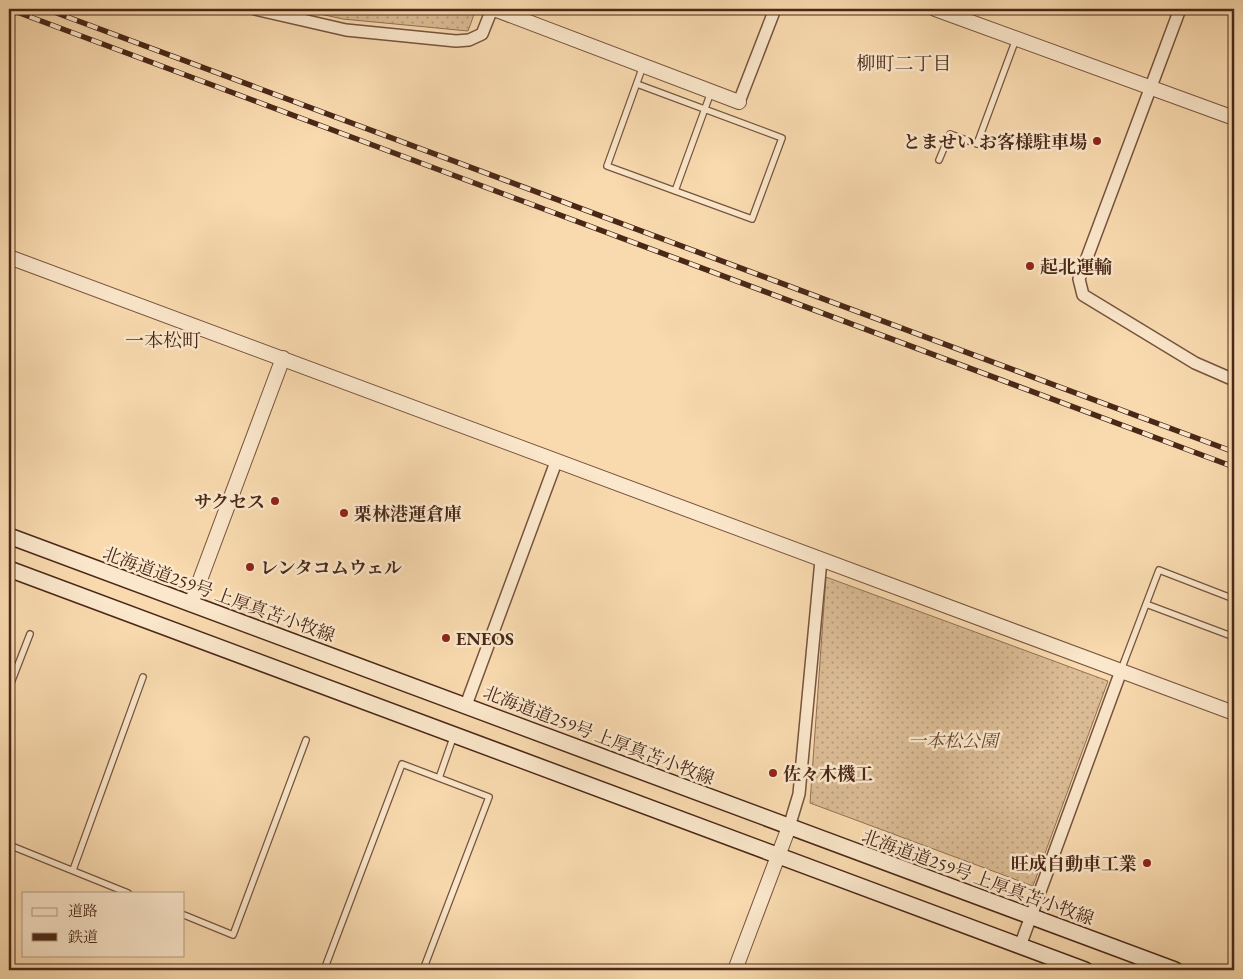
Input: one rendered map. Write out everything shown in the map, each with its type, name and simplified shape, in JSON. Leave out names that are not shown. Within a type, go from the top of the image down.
[{"type":"main road","name":"北海道道259号 上厚真苫小牧線","points":[[9,536],[1175,970]]},
{"type":"main road","points":[[9,569],[1086,970]]},
{"type":"street","points":[[255,9],[346,30],[456,41],[469,40],[482,34],[493,9],[739,102],[775,9]]},
{"type":"street","points":[[935,9],[1234,118]]},
{"type":"street","points":[[1180,9],[1078,279],[1083,295],[1195,363],[1234,380]]},
{"type":"street","points":[[9,257],[1234,713]]},
{"type":"street","points":[[192,604],[283,358]]},
{"type":"street","points":[[466,705],[556,462]]},
{"type":"street","points":[[735,970],[779,855],[799,794],[821,560]]},
{"type":"street","points":[[1020,946],[1121,671]]},
{"type":"lane","points":[[939,160],[950,134],[977,144],[1016,39]]},
{"type":"lane","points":[[637,84],[782,138],[752,219],[607,166],[643,66]]},
{"type":"lane","points":[[675,191],[711,92]]},
{"type":"lane","points":[[1121,671],[1159,570],[1234,599]]},
{"type":"lane","points":[[1146,604],[1234,637]]},
{"type":"lane","points":[[9,688],[30,634]]},
{"type":"lane","points":[[72,870],[143,677]]},
{"type":"lane","points":[[439,778],[454,735]]},
{"type":"lane","points":[[185,915],[233,935],[306,740]]},
{"type":"lane","points":[[324,970],[402,764],[489,797],[423,970]]},
{"type":"lane","points":[[9,845],[126,892]]},
{"type":"green space","points":[[297,9],[476,9],[468,31],[343,19]]},
{"type":"green space","name":"一本松公園","points":[[826,577],[1108,681],[1033,886],[810,803]]},
{"type":"railway","points":[[9,9],[1234,467]]},
{"type":"railway","points":[[46,9],[1234,452]]},
{"type":"place","name":"とませい お客様駐車場","points":[[1097,141]]},
{"type":"place","name":"起北運輸","points":[[1030,266]]},
{"type":"place","name":"サクセス","points":[[275,501]]},
{"type":"place","name":"栗林港運倉庫","points":[[344,513]]},
{"type":"place","name":"レンタコムウェル","points":[[250,567]]},
{"type":"place","name":"ENEOS","points":[[446,638]]},
{"type":"place","name":"佐々木機工","points":[[773,773]]},
{"type":"place","name":"旺成自動車工業","points":[[1147,863]]},
{"type":"district","name":"柳町二丁目","points":[[904,63]]},
{"type":"district","name":"一本松町","points":[[163,340]]}]
